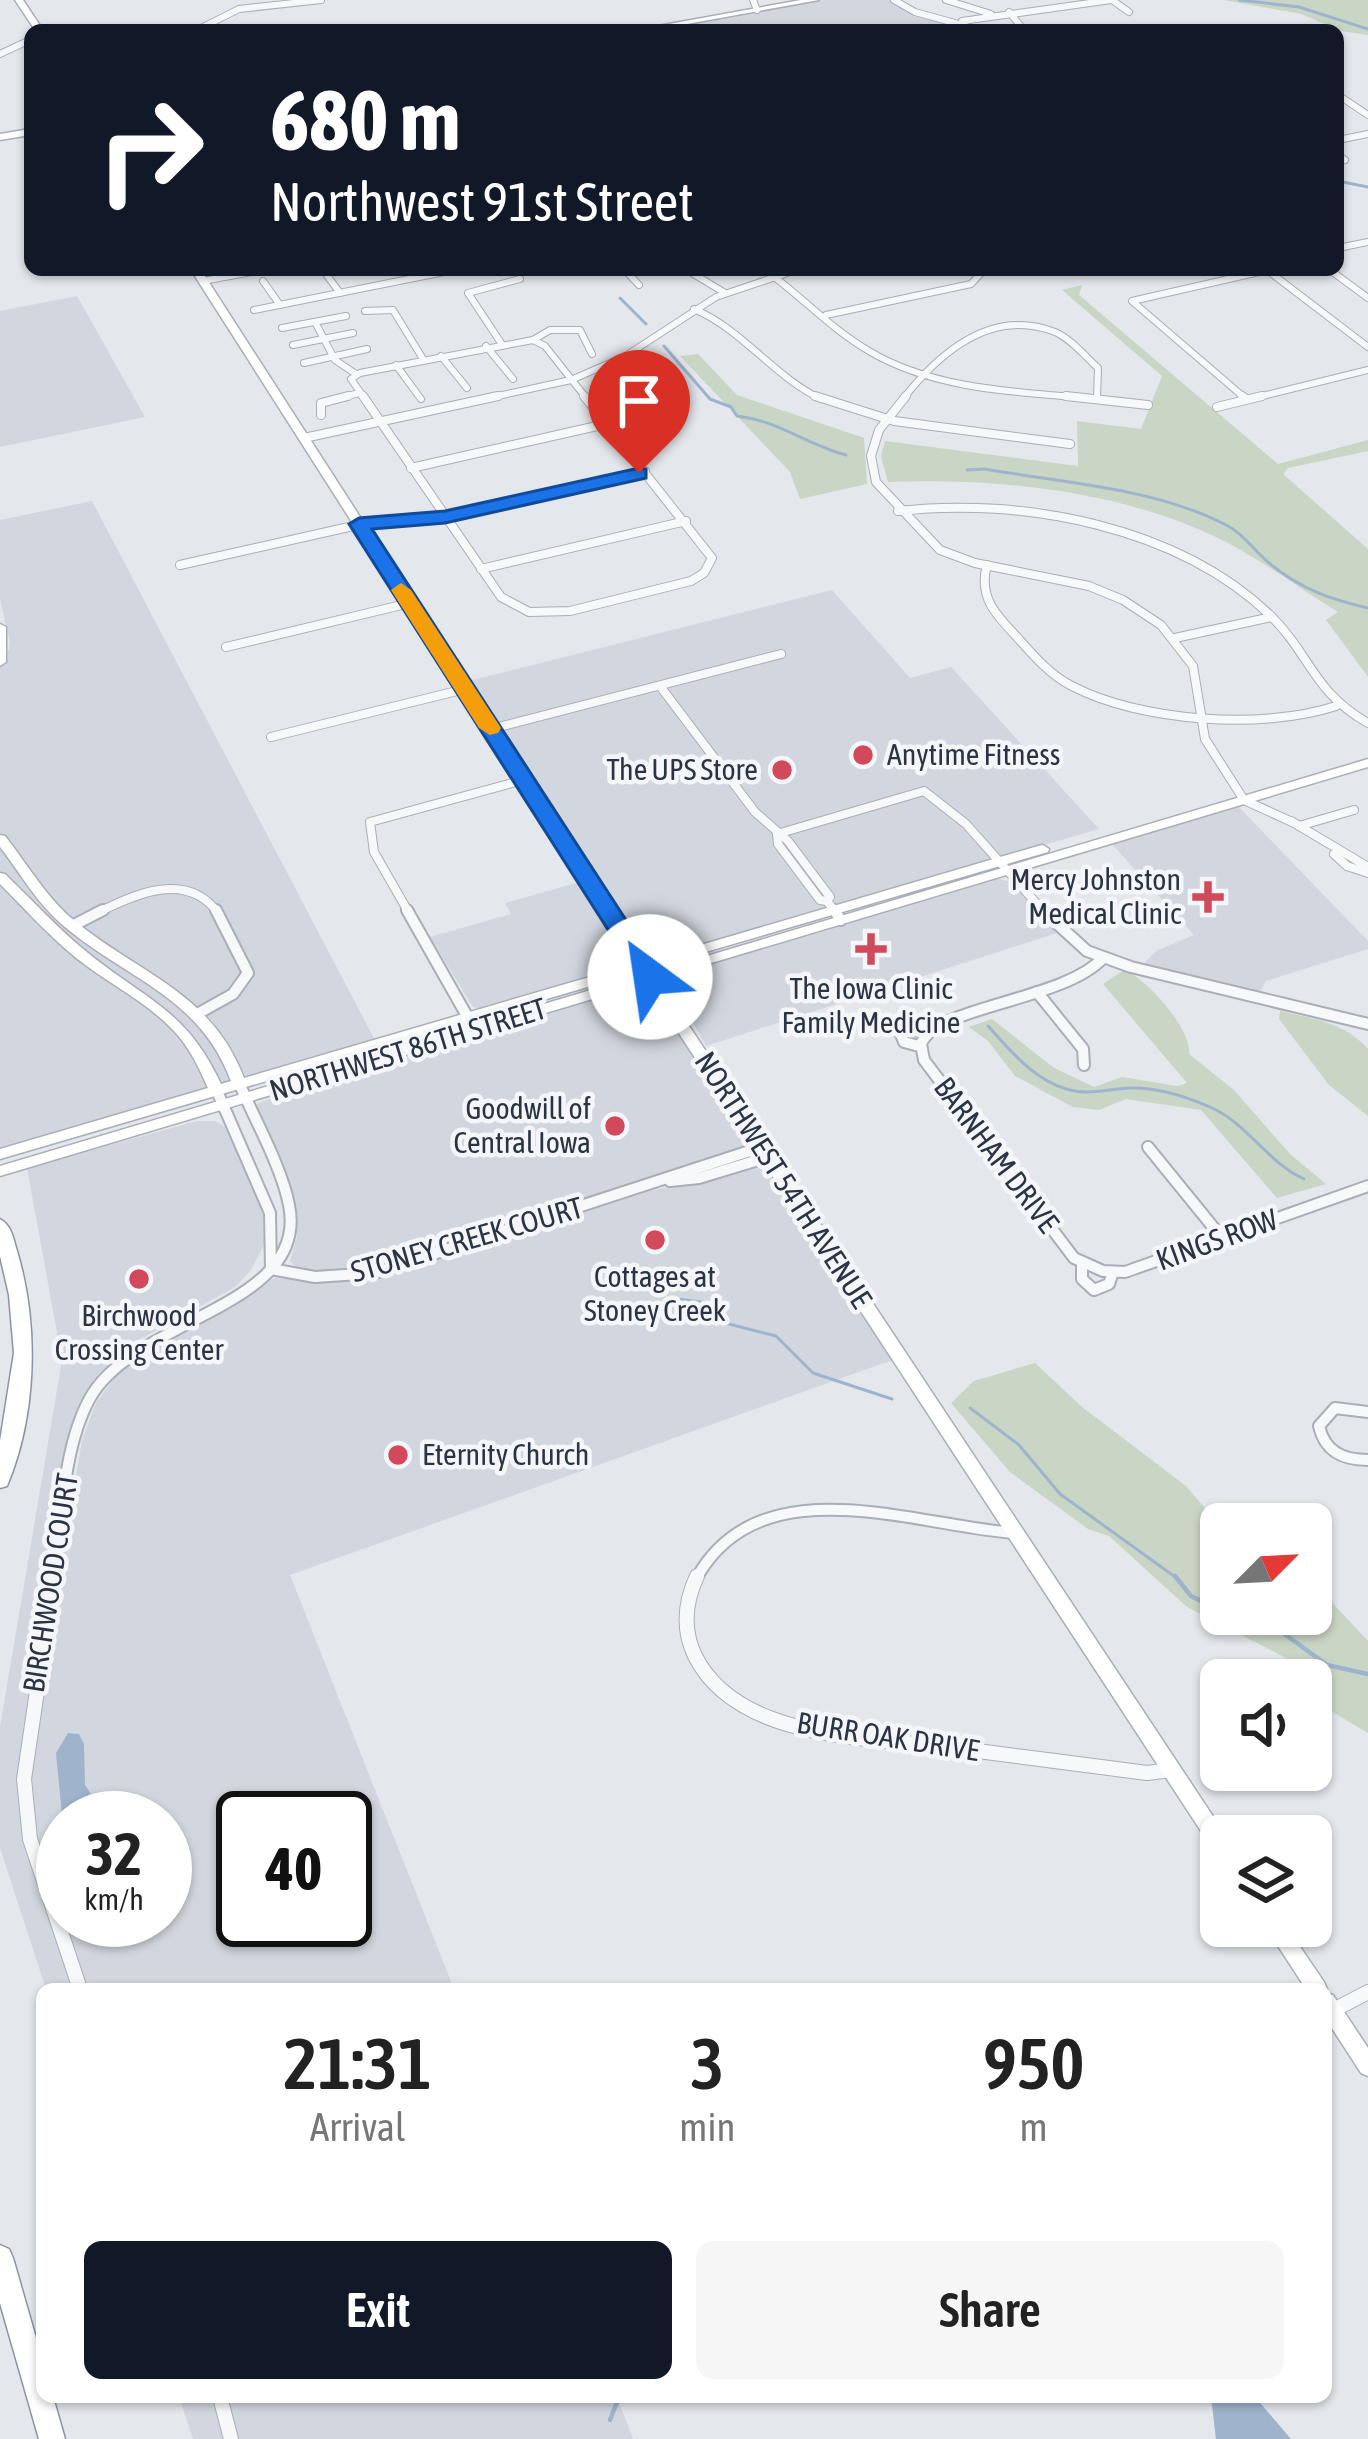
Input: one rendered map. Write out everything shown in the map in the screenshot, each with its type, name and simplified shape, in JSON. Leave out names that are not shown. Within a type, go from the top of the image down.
[{"type":"highway","points":[[0,1226],[18,1279],[27,1345],[24,1379],[0,1480]]},
{"type":"highway","points":[[0,2238],[11,2295]]},
{"type":"highway","points":[[0,2258],[36,2383]]},
{"type":"highway","points":[[42,2403],[52,2439]]},
{"type":"street","points":[[204,24],[239,9],[321,0]]},
{"type":"street","points":[[670,24],[755,5],[814,0]]},
{"type":"street","points":[[894,0],[915,12],[965,23],[988,14],[1112,0],[1129,12]]},
{"type":"street","points":[[946,0],[988,14]]},
{"type":"street","points":[[1061,9],[1072,17]]},
{"type":"street","points":[[1009,12],[1016,24]]},
{"type":"street","points":[[1215,24],[1218,19]]},
{"type":"street","name":"NORTHWEST 54TH AVENUE","points":[[200,276],[647,972],[1201,1815]]},
{"type":"street","points":[[328,276],[340,292]]},
{"type":"street","points":[[395,276],[399,281]]},
{"type":"street","points":[[254,310],[424,276]]},
{"type":"street","points":[[631,276],[639,285]]},
{"type":"street","points":[[697,276],[725,292]]},
{"type":"street","points":[[304,438],[571,380],[624,357],[725,292],[773,276],[876,356],[924,373],[1148,405]]},
{"type":"street","points":[[826,315],[965,285],[982,276]]},
{"type":"street","points":[[1241,276],[1132,301],[1246,399]]},
{"type":"street","points":[[1275,276],[1368,347]]},
{"type":"street","points":[[1338,276],[1368,298]]},
{"type":"street","points":[[502,343],[469,293],[520,279]]},
{"type":"street","points":[[263,281],[280,304]]},
{"type":"street","points":[[364,311],[391,309],[423,359]]},
{"type":"street","points":[[694,309],[730,325],[755,355],[791,385],[831,403],[889,418],[1070,444]]},
{"type":"street","points":[[282,328],[346,316]]},
{"type":"street","points":[[315,322],[334,357],[511,606],[538,614],[570,611],[681,584],[704,573],[712,558],[686,521],[543,344],[533,340]]},
{"type":"street","points":[[1097,397],[1098,368],[1063,336],[1032,326],[996,327],[950,346],[889,418],[872,447],[876,482],[898,511],[940,550],[987,566],[1054,576],[1107,593],[1149,616],[1175,638],[1197,676],[1209,750],[1246,796],[1334,850],[1341,862],[1368,870]]},
{"type":"street","points":[[354,379],[423,359],[533,340],[550,330],[576,328],[592,354]]},
{"type":"street","points":[[293,345],[353,333]]},
{"type":"street","points":[[486,346],[512,379]]},
{"type":"street","points":[[304,363],[367,349]]},
{"type":"street","points":[[441,356],[467,388]]},
{"type":"street","points":[[396,365],[421,399]]},
{"type":"street","points":[[1217,406],[1368,370]]},
{"type":"street","points":[[321,415],[321,403],[359,393]]},
{"type":"street","points":[[411,468],[606,424]]},
{"type":"street","points":[[180,565],[359,524],[445,517],[645,471]]},
{"type":"street","points":[[898,511],[967,506],[1110,530],[1208,568],[1272,617],[1293,643],[1317,689],[1336,706],[1368,723]]},
{"type":"street","points":[[482,569],[686,521]]},
{"type":"street","points":[[987,566],[982,589],[988,604],[1060,679],[1129,707],[1286,718],[1336,706]]},
{"type":"street","points":[[226,647],[410,603]]},
{"type":"street","points":[[1175,638],[1272,617]]},
{"type":"street","points":[[0,627],[0,662]]},
{"type":"street","points":[[490,729],[781,654]]},
{"type":"street","points":[[660,686],[755,812],[777,834],[778,844],[820,900],[834,911]]},
{"type":"street","points":[[271,737],[464,688]]},
{"type":"street","name":"NORTHWEST 86TH STREET","points":[[1246,796],[1368,753]]},
{"type":"street","name":"NORTHWEST 86TH STREET","points":[[0,1171],[834,911],[1368,763]]},
{"type":"street","points":[[471,1023],[374,852],[370,822],[524,781]]},
{"type":"street","points":[[777,834],[924,791],[966,824],[1063,934],[1103,958],[1367,1023]]},
{"type":"street","points":[[1296,824],[1354,809]]},
{"type":"street","points":[[0,839],[73,926],[199,1013],[224,1048],[292,1213],[287,1249],[271,1269]]},
{"type":"street","points":[[0,877],[87,960],[178,1023],[199,1051],[270,1213],[271,1269]]},
{"type":"street","points":[[73,926],[155,888],[183,888],[205,897],[223,917],[248,973],[233,994],[199,1013]]},
{"type":"street","points":[[919,1046],[929,1028],[1086,974],[1103,958]]},
{"type":"street","points":[[1037,992],[1084,1049],[1084,1065]]},
{"type":"street","name":"BARNHAM DRIVE","points":[[929,1028],[900,1032],[904,1042],[919,1046],[924,1060],[1082,1264]]},
{"type":"street","name":"NORTHWEST 86TH STREET","points":[[0,1154],[220,1099]]},
{"type":"street","points":[[1148,1148],[1222,1238]]},
{"type":"street","name":"STONEY CREEK COURT","points":[[271,1269],[315,1277],[375,1273],[661,1181],[699,1178],[765,1152]]},
{"type":"street","name":"KINGS ROW","points":[[1082,1264],[1113,1272],[1135,1269],[1368,1186]]},
{"type":"street","points":[[1082,1264],[1082,1279],[1094,1290],[1109,1284],[1113,1272]]},
{"type":"street","name":"BIRCHWOOD COURT","points":[[78,1983],[30,1838],[24,1779],[76,1431],[101,1383],[128,1354],[163,1331],[234,1299],[271,1269]]},
{"type":"street","points":[[1368,1412],[1335,1408],[1319,1426],[1322,1442],[1337,1456],[1368,1460]]},
{"type":"street","name":"BURR OAK DRIVE","points":[[1014,1532],[846,1512],[774,1514],[742,1529],[703,1567],[686,1615],[692,1650],[712,1680],[731,1697],[791,1723],[1147,1773],[1171,1770]]},
{"type":"street","points":[[1289,1947],[1313,1983]]},
{"type":"street","points":[[1332,2007],[1368,1992]]},
{"type":"street","points":[[1332,2015],[1368,2066]]},
{"type":"street","points":[[222,2403],[231,2439]]},
{"type":"shaded area","points":[[824,0],[889,0],[909,12],[952,24],[684,24]]},
{"type":"shaded area","points":[[77,296],[145,417],[0,447],[0,311]]},
{"type":"shaded area","points":[[92,501],[377,1044],[0,1154],[0,652],[9,650],[10,642],[0,599],[0,520]]},
{"type":"shaded area","points":[[832,590],[910,678],[951,667],[1099,829],[693,948],[662,955],[647,952],[469,681]]},
{"type":"shaded area","points":[[1237,805],[1368,941],[1368,949],[1266,981],[1260,992],[1142,965],[1156,951],[1194,935],[1111,843]]},
{"type":"shaded area","points":[[996,878],[1011,882],[1057,933],[706,1046],[674,988],[679,974],[701,966]]},
{"type":"shaded area","points":[[583,881],[623,953],[623,964],[484,1009],[473,1007],[430,937],[511,914],[505,903]]},
{"type":"shaded area","points":[[636,988],[653,994],[752,1142],[750,1146],[388,1263],[320,1271],[295,1267],[290,1261],[297,1237],[297,1209],[254,1112],[258,1103],[445,1041]]},
{"type":"shaded area","points":[[197,1121],[215,1121],[225,1127],[263,1211],[264,1245],[235,1287],[126,1347],[79,1404],[66,1443],[29,1668],[46,1662],[82,1440],[97,1401],[124,1366],[191,1324],[233,1307],[274,1278],[338,1282],[380,1276],[650,1191],[764,1164],[895,1359],[290,1575],[452,1983],[44,1983],[0,1848],[0,1727],[62,1360],[27,1168]]},
{"type":"shaded area","points":[[181,2403],[619,2403],[633,2439],[193,2439]]},
{"type":"green space","points":[[1224,0],[1368,0],[1368,35],[1344,31],[1344,24],[1325,24],[1301,14]]},
{"type":"green space","points":[[1082,285],[1079,295],[1278,464],[1368,440],[1368,451],[1288,468],[1283,474],[1368,549],[1368,677],[1326,620],[1338,612],[1250,555],[1181,522],[1100,498],[1015,485],[888,482],[881,456],[885,441],[1078,466],[1077,421],[1141,429],[1162,376],[1062,290]]},
{"type":"green space","points":[[698,354],[737,395],[864,438],[867,484],[800,499],[790,472],[680,356]]},
{"type":"green space","points":[[1124,970],[1166,1006],[1183,1031],[1189,1054],[1234,1090],[1290,1154],[1326,1184],[1277,1198],[1201,1110],[1126,1099],[1099,1110],[1073,1107],[1015,1076],[988,1041],[969,1027],[992,1019],[1054,1068],[1094,1087],[1122,1077],[1177,1086],[1187,1083],[1103,984]]},
{"type":"green space","points":[[1280,1011],[1338,1027],[1368,1049],[1368,1116],[1329,1085],[1279,1019]]},
{"type":"green space","points":[[1035,1363],[1082,1407],[1186,1486],[1201,1503],[1200,1614],[1109,1536],[1088,1529],[1010,1472],[951,1403],[974,1381]]},
{"type":"green space","points":[[1332,1602],[1368,1641],[1368,1733],[1332,1712],[1332,1659],[1284,1657],[1241,1635],[1332,1635]]},
{"type":"water","points":[[68,1733],[79,1734],[89,1791],[60,1791],[56,1753]]},
{"type":"water","points":[[1212,2403],[1260,2403],[1291,2439],[1216,2439]]},
{"type":"waterway","points":[[1239,0],[1299,7],[1368,29]]},
{"type":"waterway","points":[[1344,182],[1368,187]]},
{"type":"waterway","points":[[620,298],[646,324]]},
{"type":"waterway","points":[[664,346],[710,399],[731,407],[737,416],[846,455]]},
{"type":"waterway","points":[[967,470],[1077,483],[1171,503],[1234,529],[1269,563],[1304,586],[1368,608]]},
{"type":"waterway","points":[[988,1026],[1033,1071],[1066,1089],[1150,1089],[1210,1107],[1304,1179]]},
{"type":"waterway","points":[[669,1298],[701,1302],[725,1323],[776,1336],[813,1373],[892,1399]]},
{"type":"waterway","points":[[970,1408],[1019,1445],[1060,1494],[1177,1578]]},
{"type":"waterway","points":[[1177,1578],[1200,1600]]},
{"type":"waterway","points":[[1286,1635],[1327,1665],[1368,1674]]},
{"type":"waterway","points":[[610,2420],[617,2403]]},
{"type":"slow traffic","points":[[401,590],[490,728]]},
{"type":"place","name":"Anytime Fitness","points":[[863,755]]},
{"type":"place","name":"The UPS Store","points":[[782,770]]},
{"type":"place","name":"Mercy Johnston Medical Clinic","points":[[1208,897]]},
{"type":"place","name":"The Iowa Clinic Family Medicine","points":[[871,949]]},
{"type":"place","name":"Goodwill of Central Iowa","points":[[615,1126]]},
{"type":"place","name":"Cottages at Stoney Creek","points":[[655,1240]]},
{"type":"place","name":"Birchwood Crossing Center","points":[[139,1279]]},
{"type":"place","name":"Eternity Church","points":[[398,1455]]},
{"type":"route","points":[[639,473],[445,517],[359,524],[650,977]]}]
